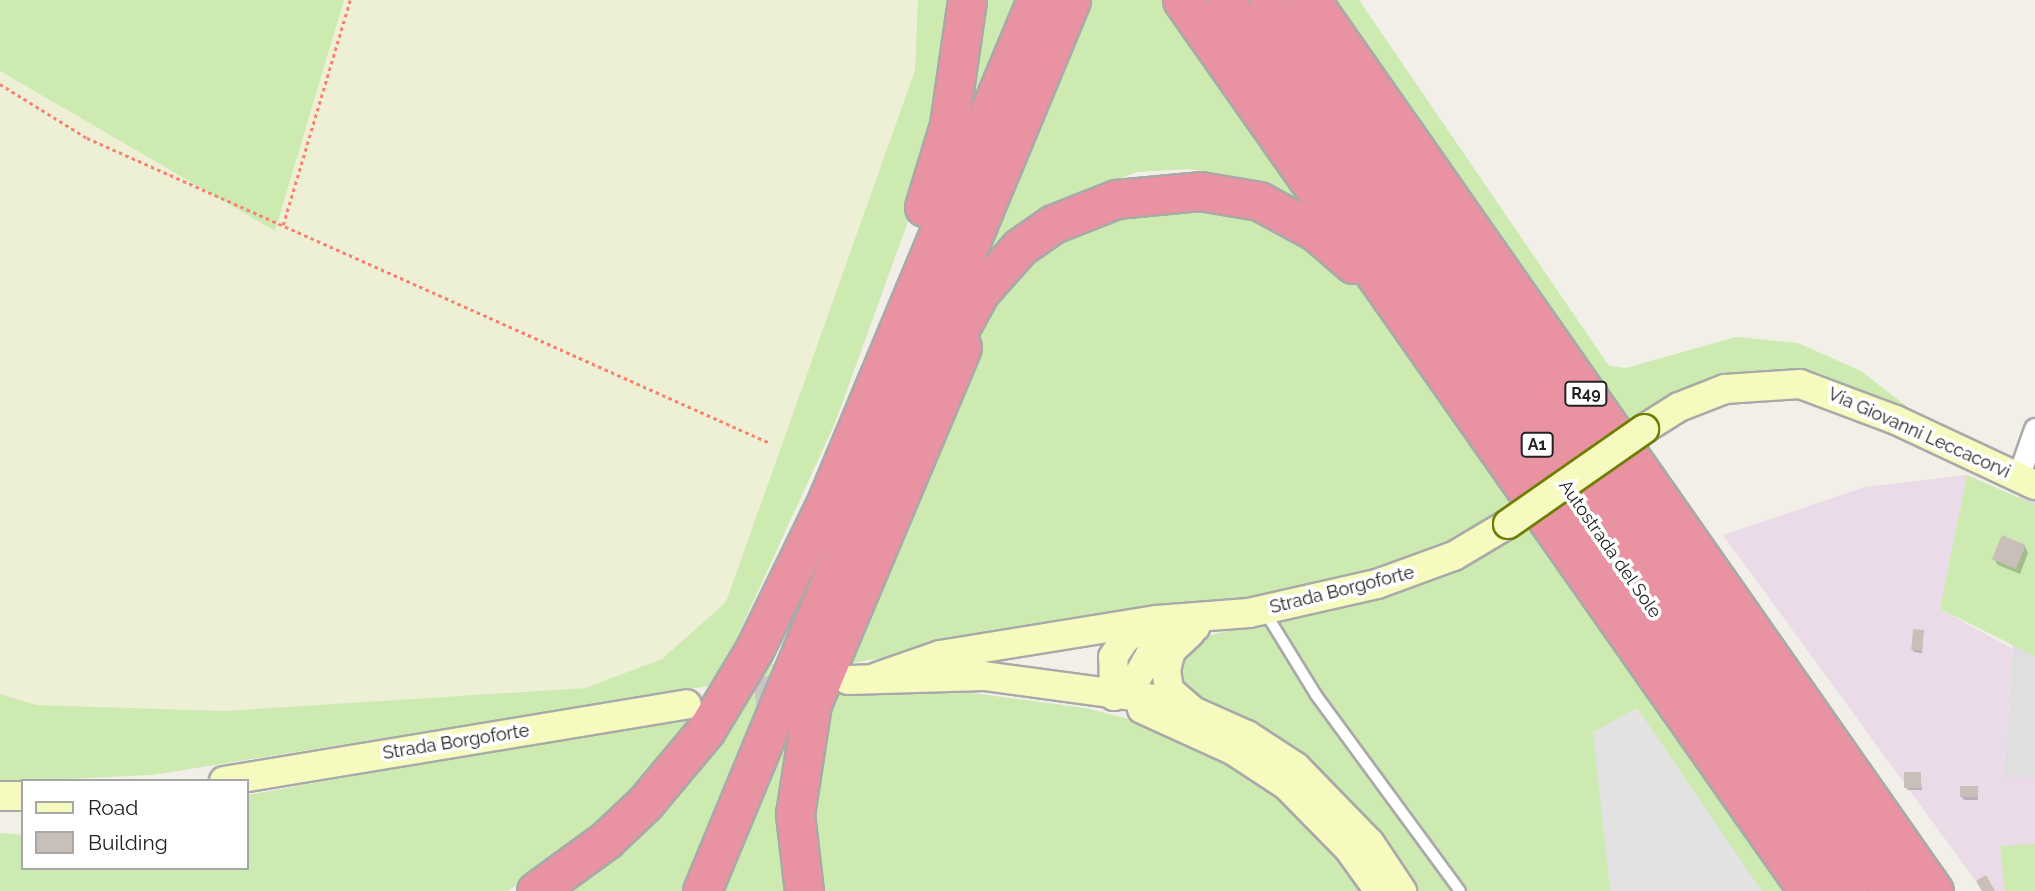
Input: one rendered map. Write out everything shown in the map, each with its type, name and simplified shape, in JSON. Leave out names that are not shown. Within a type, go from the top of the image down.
[{"type":"highway","points":[[782,597],[806,513],[879,333],[932,186],[957,88],[967,0]]},
{"type":"highway","points":[[536,891],[606,840],[676,768],[723,703],[782,597],[827,500],[1036,0]]},
{"type":"highway","points":[[702,891],[817,604],[1071,0]]},
{"type":"highway","points":[[1182,0],[1471,405],[1808,891]]},
{"type":"highway","name":"Autostrada del Sole","points":[[1225,0],[1849,891]]},
{"type":"highway","name":"Autostrada del Sole","points":[[1269,0],[1892,891]]},
{"type":"highway","name":"R49","points":[[1311,0],[1934,891]]},
{"type":"highway","points":[[817,604],[874,506],[906,433],[980,292],[1037,234],[1100,204],[1134,195],[1200,191],[1240,196],[1276,209],[1316,232],[1360,270],[1471,405]]},
{"type":"highway","points":[[804,891],[795,814],[812,704],[940,397],[974,322],[1009,271],[1060,225],[1100,204]]},
{"type":"highway","points":[[1862,788],[1945,891]]},
{"type":"street","name":"Via Giovanni Leccacorvi","points":[[1508,524],[1679,407],[1725,389],[1800,384],[1896,420],[2026,481]]},
{"type":"street","points":[[2026,481],[2035,429]]},
{"type":"street","name":"Strada Borgoforte","points":[[1246,614],[1415,573],[1508,524]]},
{"type":"street","points":[[877,677],[940,655],[1157,620],[1246,614]]},
{"type":"street","points":[[1114,696],[1134,683],[1149,652],[1167,636],[1246,614]]},
{"type":"street","points":[[1193,711],[1169,690],[1168,660],[1185,636],[1246,614]]},
{"type":"street","points":[[1114,696],[1113,657],[1118,647],[1136,631],[1157,620]]},
{"type":"street","points":[[848,680],[877,677],[984,676],[1114,696],[1168,701],[1247,735],[1296,767],[1370,844],[1402,891]]},
{"type":"street","points":[[1114,696],[1234,751],[1286,785],[1349,849],[1379,891]]},
{"type":"street","name":"Strada Borgoforte","points":[[236,779],[687,704]]},
{"type":"street","points":[[0,796],[21,796]]},
{"type":"lane","points":[[1246,614],[1316,695],[1460,891]]},
{"type":"path","points":[[283,225],[350,0]]},
{"type":"path","points":[[0,84],[87,138],[768,442]]},
{"type":"shaded area","points":[[2035,450],[2035,777],[2003,777],[2013,649],[1967,475],[2019,498]]},
{"type":"shaded area","points":[[1967,475],[1940,609],[2013,649],[2003,777],[2035,777],[2035,891],[1983,891],[1723,535],[1865,487]]},
{"type":"shaded area","points":[[1637,708],[1762,891],[1610,891],[1593,732]]},
{"type":"green space","points":[[0,0],[344,0],[275,231],[0,71]]},
{"type":"green space","points":[[344,0],[918,0],[915,70],[726,602],[662,659],[585,688],[224,711],[36,705],[0,694],[0,71],[274,231]]},
{"type":"green space","points":[[918,0],[957,0],[925,175],[835,423],[715,685],[152,775],[0,782],[0,694],[36,705],[224,711],[585,688],[662,659],[726,602],[915,70]]},
{"type":"green space","points":[[978,0],[1021,0],[953,152]]},
{"type":"green space","points":[[1085,0],[1172,0],[1315,213],[1263,184],[1229,175],[1188,169],[1137,172],[1059,202],[972,284]]},
{"type":"green space","points":[[1337,0],[1359,0],[1609,366],[1626,368],[1736,337],[1798,343],[1861,371],[1933,427],[1806,376],[1626,426],[1542,293]]},
{"type":"green space","points":[[1129,206],[1242,206],[1352,275],[1380,306],[1519,503],[1463,539],[1413,562],[1289,592],[839,665],[987,319],[1027,265],[1055,241]]},
{"type":"green space","points":[[1967,475],[2035,505],[2035,656],[1940,609]]},
{"type":"green space","points":[[1536,524],[1782,891],[1414,891],[1180,692],[1177,656],[1190,640],[1413,586],[1467,565]]},
{"type":"green space","points":[[770,663],[780,666],[684,891],[559,891]]},
{"type":"green space","points":[[972,693],[1085,708],[1141,722],[1197,744],[1289,798],[1368,891],[823,891],[807,857],[832,694]]},
{"type":"green space","points":[[798,699],[795,891],[716,891]]},
{"type":"green space","points":[[697,715],[664,760],[571,849],[508,891],[0,891],[0,833],[21,835],[21,870],[248,870],[248,795]]},
{"type":"green space","points":[[2035,844],[2035,891],[2005,891],[2000,846]]},
{"type":"building","points":[[2002,535],[2026,545],[2016,569],[1992,559]]},
{"type":"building","points":[[1913,629],[1924,630],[1922,651],[1911,650]]},
{"type":"building","points":[[1904,772],[1921,772],[1921,788],[1904,788]]},
{"type":"building","points":[[1960,786],[1978,786],[1978,797],[1960,797]]},
{"type":"building","points":[[1986,875],[1995,891],[1982,891],[1976,881]]},
{"type":"tunnel","points":[[713,699],[804,684]]}]
